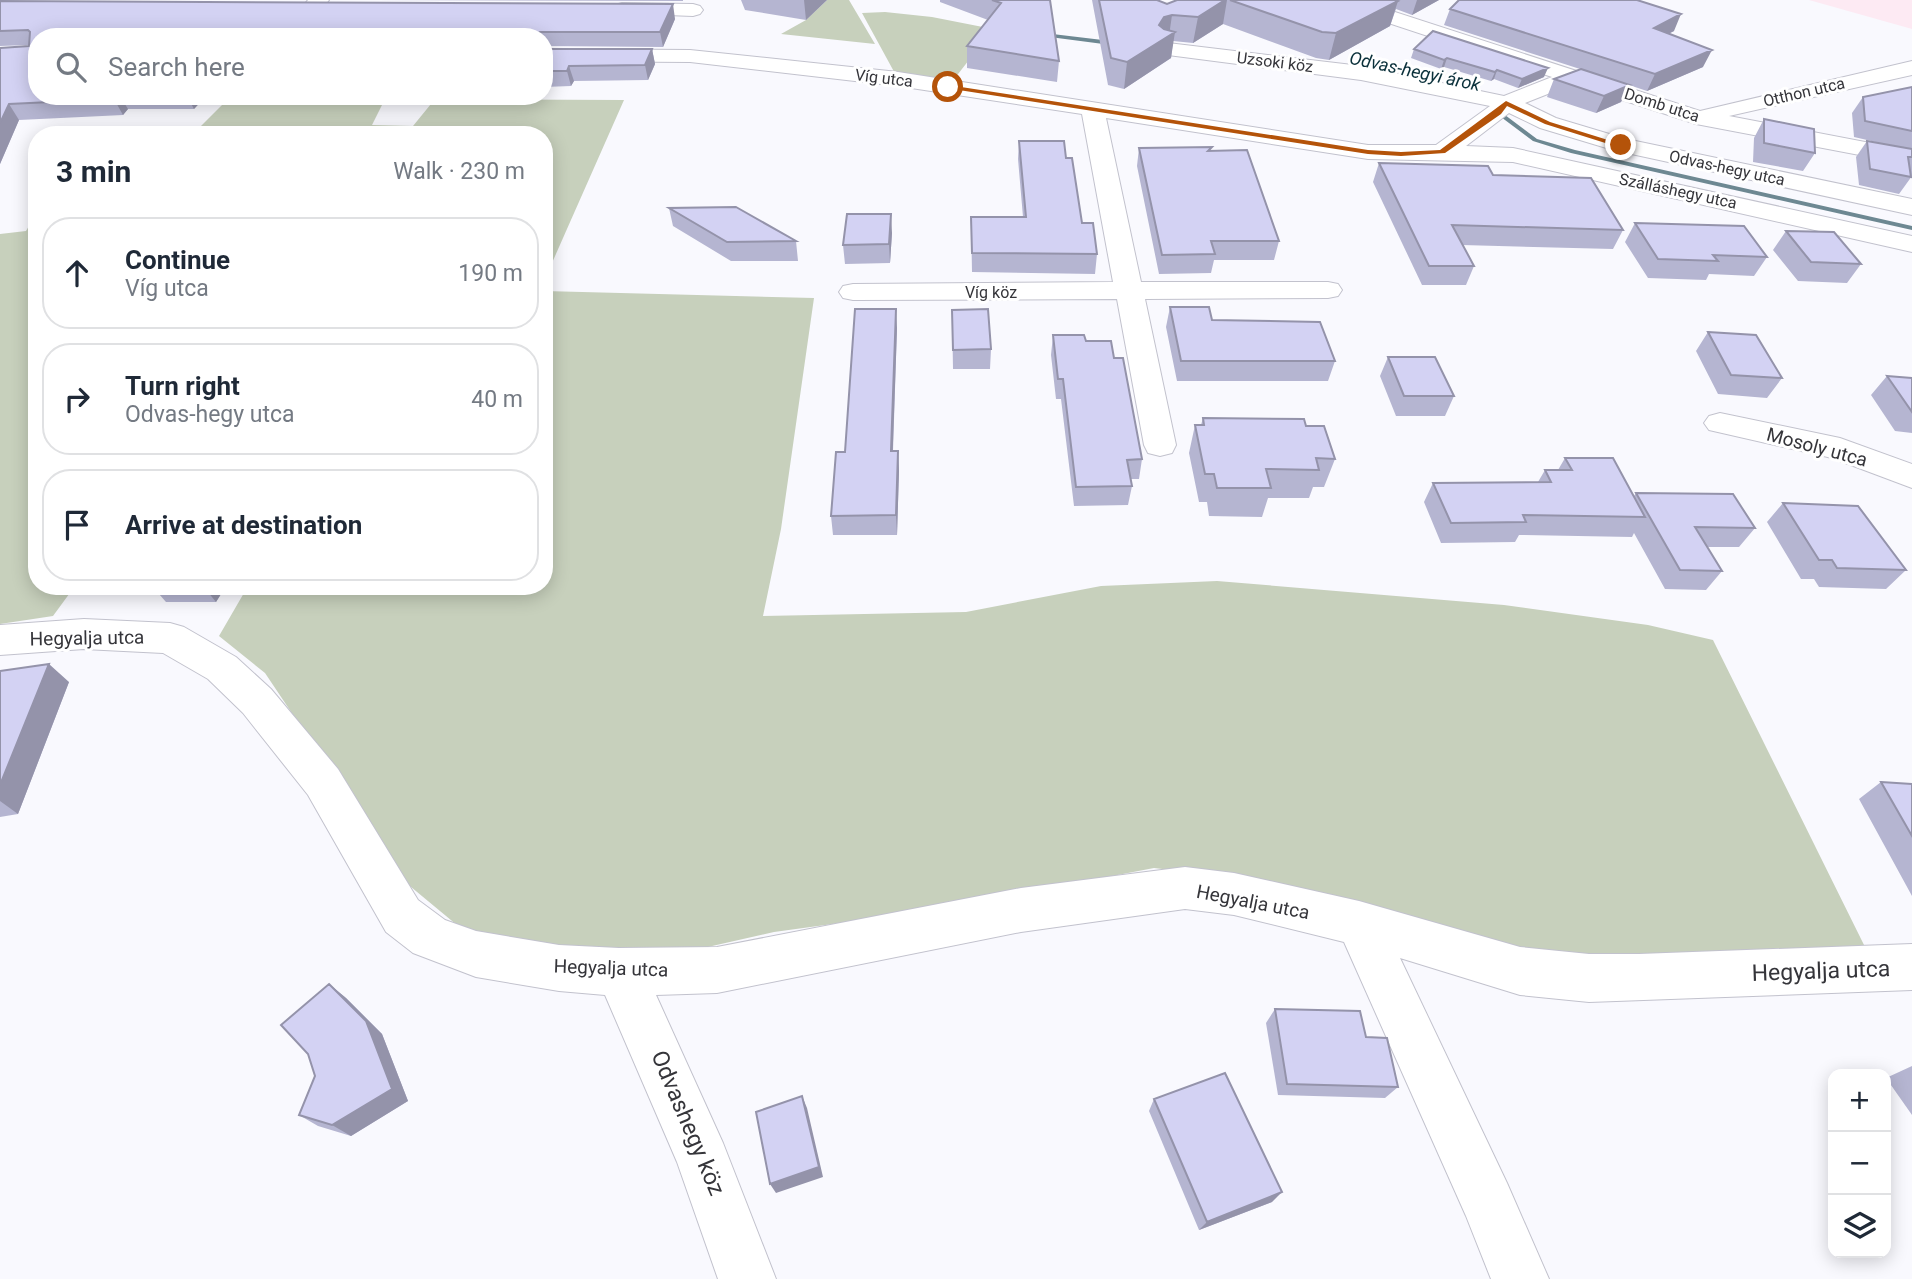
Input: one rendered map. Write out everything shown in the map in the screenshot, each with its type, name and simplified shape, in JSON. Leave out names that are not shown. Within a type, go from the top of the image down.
[{"type":"street","name":"Domb utca","points":[[1338,0],[1696,117],[1912,158]]},
{"type":"street","points":[[285,7],[316,3],[340,7]]},
{"type":"street","points":[[295,28],[316,3]]},
{"type":"street","points":[[597,9],[690,26]]},
{"type":"street","name":"Víg utca","points":[[553,53],[690,26],[898,79],[1368,152],[1442,152]]},
{"type":"street","name":"Uzsoki köz","points":[[1168,49],[1362,73],[1506,103]]},
{"type":"street","name":"Otthon utca","points":[[1696,117],[1909,70]]},
{"type":"street","points":[[1442,152],[1498,112],[1506,103],[1574,76]]},
{"type":"street","name":"Odvas-hegy utca","points":[[1506,103],[1548,123],[1621,145],[1912,206]]},
{"type":"street","points":[[1093,110],[1160,446]]},
{"type":"street","name":"Szálláshegy utca","points":[[1442,152],[1513,155],[1912,244]]},
{"type":"street","name":"Víg köz","points":[[853,292],[1328,290]]},
{"type":"street","name":"Mosoly utca","points":[[1720,423],[1840,449],[1912,477]]},
{"type":"street","name":"Hegyalja utca","points":[[0,640],[84,634],[170,638],[222,668],[257,701],[323,782],[402,916],[430,937],[476,954],[559,968],[619,972],[717,970],[1021,910],[1185,888],[1234,894],[1359,923],[1520,971],[1589,978],[1912,967]]},
{"type":"street","points":[[1359,923],[1488,1202],[1520,1279]]},
{"type":"street","name":"Odvashegy köz","points":[[619,972],[662,1060],[724,1208],[747,1279]]},
{"type":"shaded area","points":[[1809,0],[1912,0],[1912,29]]},
{"type":"green space","points":[[827,0],[849,0],[875,44],[781,34],[806,20]]},
{"type":"green space","points":[[885,12],[932,17],[993,29],[948,87],[898,79],[862,13]]},
{"type":"green space","points":[[553,100],[624,100],[553,261],[553,126],[413,126],[430,105],[553,105]]},
{"type":"green space","points":[[222,105],[382,105],[372,125],[413,126],[201,126]]},
{"type":"green space","points":[[28,228],[28,595],[68,595],[53,616],[0,624],[0,234],[26,231]]},
{"type":"green space","points":[[553,291],[814,298],[781,529],[763,616],[966,612],[1101,586],[1217,581],[1504,605],[1648,625],[1713,640],[1866,949],[1819,953],[1535,955],[1239,878],[1154,868],[935,910],[774,932],[668,956],[475,940],[405,882],[265,673],[219,636],[243,595],[553,595]]},
{"type":"building","points":[[992,0],[1050,0],[1059,61],[967,46],[1001,3]]},
{"type":"building","points":[[1099,0],[1157,0],[1167,4],[1177,0],[1225,0],[1198,17],[1164,17],[1159,25],[1175,32],[1127,62],[1111,58]]},
{"type":"building","points":[[1230,0],[1398,1],[1336,33],[1322,32]]},
{"type":"building","points":[[1459,0],[1637,0],[1681,14],[1654,28],[1712,50],[1655,74],[1450,9]]},
{"type":"building","points":[[0,1],[673,4],[660,32],[553,32],[553,28],[28,28],[0,31]]},
{"type":"building","points":[[1433,31],[1548,68],[1522,79],[1497,70],[1495,72],[1447,58],[1444,60],[1414,49]]},
{"type":"building","points":[[28,46],[28,103],[9,104],[0,123],[0,48]]},
{"type":"building","points":[[553,49],[652,49],[645,65],[569,66],[567,71],[553,71]]},
{"type":"building","points":[[1581,69],[1630,85],[1604,96],[1554,79]]},
{"type":"building","points":[[1912,87],[1912,131],[1865,121],[1863,97]]},
{"type":"building","points":[[1764,119],[1814,129],[1815,153],[1764,143]]},
{"type":"building","points":[[1019,141],[1064,141],[1066,158],[1072,158],[1082,223],[1093,223],[1097,254],[972,253],[971,217],[1026,217]]},
{"type":"building","points":[[1867,141],[1912,149],[1912,157],[1908,157],[1911,177],[1870,169]]},
{"type":"building","points":[[1212,147],[1208,151],[1247,150],[1279,241],[1211,241],[1215,254],[1162,255],[1139,148]]},
{"type":"building","points":[[1379,163],[1488,166],[1493,175],[1591,178],[1623,230],[1452,225],[1474,266],[1429,266]]},
{"type":"building","points":[[736,207],[796,241],[727,242],[669,208]]},
{"type":"building","points":[[847,214],[891,214],[889,244],[843,245]]},
{"type":"building","points":[[1635,223],[1744,226],[1767,257],[1713,255],[1718,261],[1658,259]]},
{"type":"building","points":[[1786,231],[1834,232],[1861,264],[1811,262]]},
{"type":"building","points":[[1170,307],[1209,307],[1212,320],[1320,322],[1335,361],[1181,361]]},
{"type":"building","points":[[855,309],[896,309],[891,451],[898,451],[896,515],[831,516],[836,452],[845,452]]},
{"type":"building","points":[[988,309],[991,349],[953,350],[952,310]]},
{"type":"building","points":[[1708,332],[1756,335],[1782,378],[1731,375]]},
{"type":"building","points":[[1053,335],[1084,335],[1086,341],[1111,341],[1114,358],[1123,358],[1142,459],[1127,460],[1132,486],[1076,487],[1063,379],[1058,379]]},
{"type":"building","points":[[1388,357],[1435,357],[1454,396],[1404,396]]},
{"type":"building","points":[[1887,376],[1912,378],[1912,412]]},
{"type":"building","points":[[1203,418],[1304,419],[1306,426],[1324,426],[1335,459],[1316,458],[1319,470],[1266,469],[1271,488],[1217,488],[1214,474],[1205,474],[1195,425],[1204,425]]},
{"type":"building","points":[[1565,458],[1613,458],[1645,517],[1523,515],[1526,522],[1451,523],[1433,483],[1551,482],[1545,470],[1572,470]]},
{"type":"building","points":[[1636,493],[1733,494],[1755,528],[1695,527],[1722,571],[1680,570]]},
{"type":"building","points":[[1783,503],[1858,506],[1906,570],[1837,568],[1832,560],[1819,560]]},
{"type":"building","points":[[49,664],[0,785],[0,671]]},
{"type":"building","points":[[1881,782],[1912,784],[1912,836]]},
{"type":"building","points":[[329,984],[366,1021],[392,1089],[332,1125],[299,1115],[315,1076],[308,1054],[281,1025]]},
{"type":"building","points":[[1275,1009],[1360,1011],[1366,1037],[1387,1038],[1398,1087],[1287,1084]]},
{"type":"building","points":[[1225,1073],[1282,1192],[1207,1222],[1154,1099]]},
{"type":"building","points":[[802,1096],[819,1167],[770,1184],[756,1112]]},
{"type":"waterway","name":"Odvas-hegyi árok","points":[[1044,35],[1111,43]]},
{"type":"waterway","name":"Odvas-hegyi árok","points":[[1495,110],[1535,140],[1573,152],[1912,228]]},
{"type":"route","points":[[948,87],[1368,152],[1401,154],[1442,152],[1498,112],[1506,103],[1548,123],[1621,145]]}]
